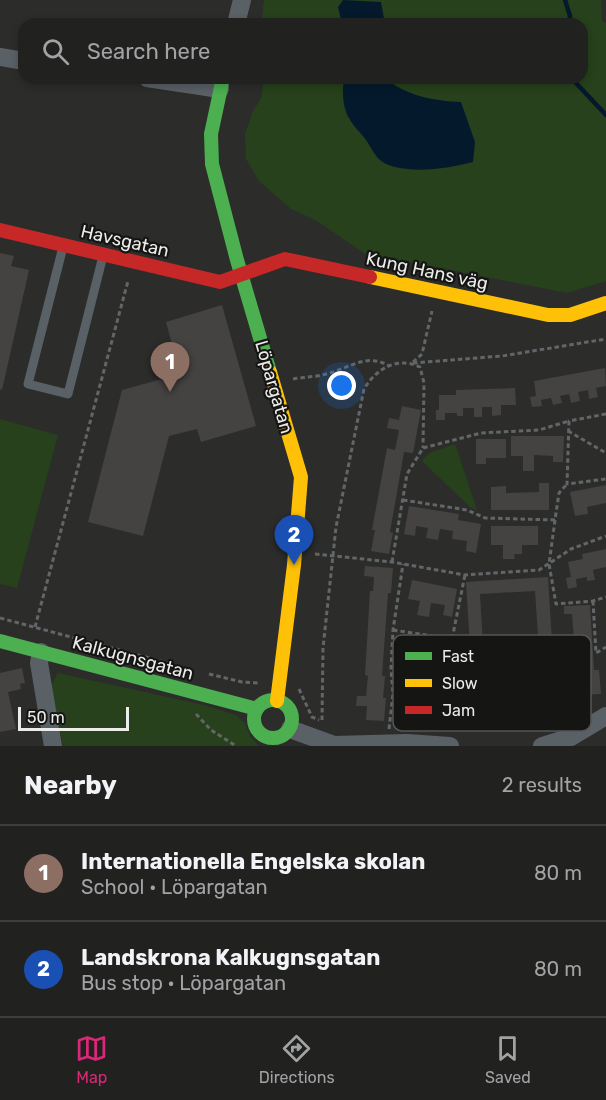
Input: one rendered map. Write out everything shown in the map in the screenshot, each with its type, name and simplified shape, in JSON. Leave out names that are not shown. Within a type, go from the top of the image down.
[{"type":"street","points":[[238,18],[242,0]]},
{"type":"street","points":[[0,57],[18,60]]},
{"type":"street","name":"Löpargatan","points":[[222,84],[211,134],[212,164],[302,487],[277,701]]},
{"type":"street","name":"Havsgatan","points":[[0,230],[220,282],[242,275]]},
{"type":"street","name":"Kung Hans väg","points":[[242,275],[285,259],[548,315],[570,315],[606,303]]},
{"type":"street","name":"Kalkugnsgatan","points":[[0,641],[257,709]]},
{"type":"street","points":[[41,652],[39,663],[53,746]]},
{"type":"street","points":[[280,738],[292,720],[291,712],[285,704],[277,701],[266,702],[257,709],[254,720],[258,731],[268,737],[334,745],[450,746]]},
{"type":"street","points":[[591,725],[606,716]]},
{"type":"street","points":[[542,746],[571,737],[581,731]]},
{"type":"lane","points":[[64,245],[28,384],[68,394],[103,254]]},
{"type":"path","points":[[35,627],[133,261]]},
{"type":"path","points":[[411,363],[422,354],[434,301]]},
{"type":"path","points":[[322,720],[323,648],[336,527],[364,389],[376,373],[403,362],[502,356],[606,339]]},
{"type":"path","points":[[288,380],[328,374],[351,364],[366,361],[381,360],[389,366]]},
{"type":"path","points":[[392,562],[407,474],[423,448],[424,383],[420,367],[411,363]]},
{"type":"path","points":[[423,448],[480,433],[539,430],[606,414]]},
{"type":"path","points":[[569,421],[567,484],[559,493],[549,564],[556,604],[593,601],[606,597]]},
{"type":"path","points":[[568,431],[606,453]]},
{"type":"path","points":[[567,484],[606,479]]},
{"type":"path","points":[[403,500],[467,510],[485,518],[555,520]]},
{"type":"path","points":[[308,554],[392,562],[465,575],[539,570],[572,549],[606,536]]},
{"type":"path","points":[[389,744],[393,694],[391,668],[393,630],[403,564]]},
{"type":"path","points":[[453,635],[465,575]]},
{"type":"path","points":[[593,601],[596,653],[606,647]]},
{"type":"path","points":[[393,630],[426,635]]},
{"type":"green space","points":[[264,0],[601,0],[602,21],[606,23],[606,281],[567,293],[364,253],[317,221],[291,209],[259,181],[246,159],[245,134],[253,111],[261,98],[263,84],[588,84],[588,18],[262,18]]},
{"type":"green space","points":[[0,419],[58,435],[17,588],[0,584]]},
{"type":"green space","points":[[455,444],[477,510],[471,508],[422,461],[429,453]]},
{"type":"green space","points":[[58,673],[204,705],[236,715],[245,723],[250,736],[259,746],[63,746],[51,686]]},
{"type":"water","points":[[343,0],[381,2],[384,18],[341,18],[338,7]]},
{"type":"water","points":[[344,84],[393,84],[421,96],[461,102],[475,142],[473,162],[425,170],[405,169],[384,162],[377,156],[347,114]]},
{"type":"building","points":[[0,253],[14,256],[11,266],[29,270],[2,390],[0,389]]},
{"type":"building","points":[[222,305],[256,426],[201,442],[197,429],[169,436],[143,536],[88,522],[122,390],[180,374],[166,322]]},
{"type":"building","points":[[605,368],[606,386],[596,388],[598,397],[589,399],[588,390],[578,392],[580,401],[571,403],[569,394],[560,396],[562,403],[553,405],[551,398],[541,400],[542,406],[532,407],[530,397],[536,396],[534,381]]},
{"type":"building","points":[[515,388],[516,405],[501,405],[501,415],[492,416],[492,407],[482,407],[482,417],[474,417],[474,408],[463,408],[463,416],[457,416],[457,413],[445,413],[445,420],[436,420],[439,395],[456,395],[456,390]]},
{"type":"building","points":[[402,406],[421,410],[413,453],[404,452],[390,532],[393,533],[389,554],[371,551],[375,530],[372,530],[387,448],[395,450],[399,430],[387,428],[389,418],[399,420]]},
{"type":"building","points":[[511,436],[564,436],[563,462],[553,462],[553,456],[534,455],[534,471],[523,471],[523,456],[511,456]]},
{"type":"building","points":[[476,439],[506,439],[506,458],[486,458],[486,464],[476,464]]},
{"type":"building","points":[[539,483],[549,483],[549,510],[491,510],[491,487],[506,486],[506,493],[539,492]]},
{"type":"building","points":[[606,485],[606,503],[587,507],[588,514],[575,516],[570,492]]},
{"type":"building","points":[[409,506],[459,514],[458,520],[481,524],[476,553],[466,551],[467,541],[452,539],[453,531],[440,529],[438,540],[426,538],[428,528],[416,526],[415,536],[404,534]]},
{"type":"building","points":[[491,526],[538,526],[538,545],[522,545],[522,554],[514,554],[515,559],[503,559],[503,545],[491,545]]},
{"type":"building","points":[[606,549],[606,567],[593,570],[595,580],[587,581],[587,577],[576,579],[577,587],[568,589],[566,578],[571,577],[568,562],[583,559],[582,554]]},
{"type":"building","points":[[365,566],[393,568],[391,593],[388,593],[382,676],[385,676],[383,698],[386,698],[384,721],[366,720],[367,706],[356,706],[357,696],[366,696],[368,676],[365,675],[370,591],[373,591],[374,577],[364,576]]},
{"type":"building","points":[[548,577],[552,635],[538,635],[535,591],[480,594],[482,635],[469,635],[466,582]]},
{"type":"building","points":[[412,580],[457,589],[452,617],[443,615],[445,605],[431,603],[429,617],[417,615],[420,601],[408,599]]},
{"type":"building","points":[[590,605],[594,670],[599,670],[601,694],[591,695],[591,635],[574,635],[572,614],[564,614],[564,606]]},
{"type":"building","points":[[22,668],[25,683],[20,684],[21,689],[8,692],[16,729],[0,732],[0,673]]},
{"type":"waterway","points":[[565,0],[570,18]]},
{"type":"waterway","points":[[577,84],[606,115]]},
{"type":"traffic: fast","points":[[222,84],[211,134],[212,164],[270,372]]},
{"type":"traffic: fast","points":[[0,641],[257,709]]},
{"type":"traffic: fast","points":[[273,700],[286,706],[292,719],[286,732],[273,738],[260,732],[254,719],[260,706],[273,700]]},
{"type":"traffic: slow","points":[[370,277],[548,315],[570,315],[606,303]]},
{"type":"traffic: slow","points":[[270,372],[301,477],[294,565],[277,701]]},
{"type":"traffic: jam","points":[[0,230],[220,282],[285,259],[370,277]]},
{"type":"place","name":"Internationella Engelska skolan","points":[[170,392]]},
{"type":"place","name":"Landskrona Kalkugnsgatan","points":[[294,565]]}]
